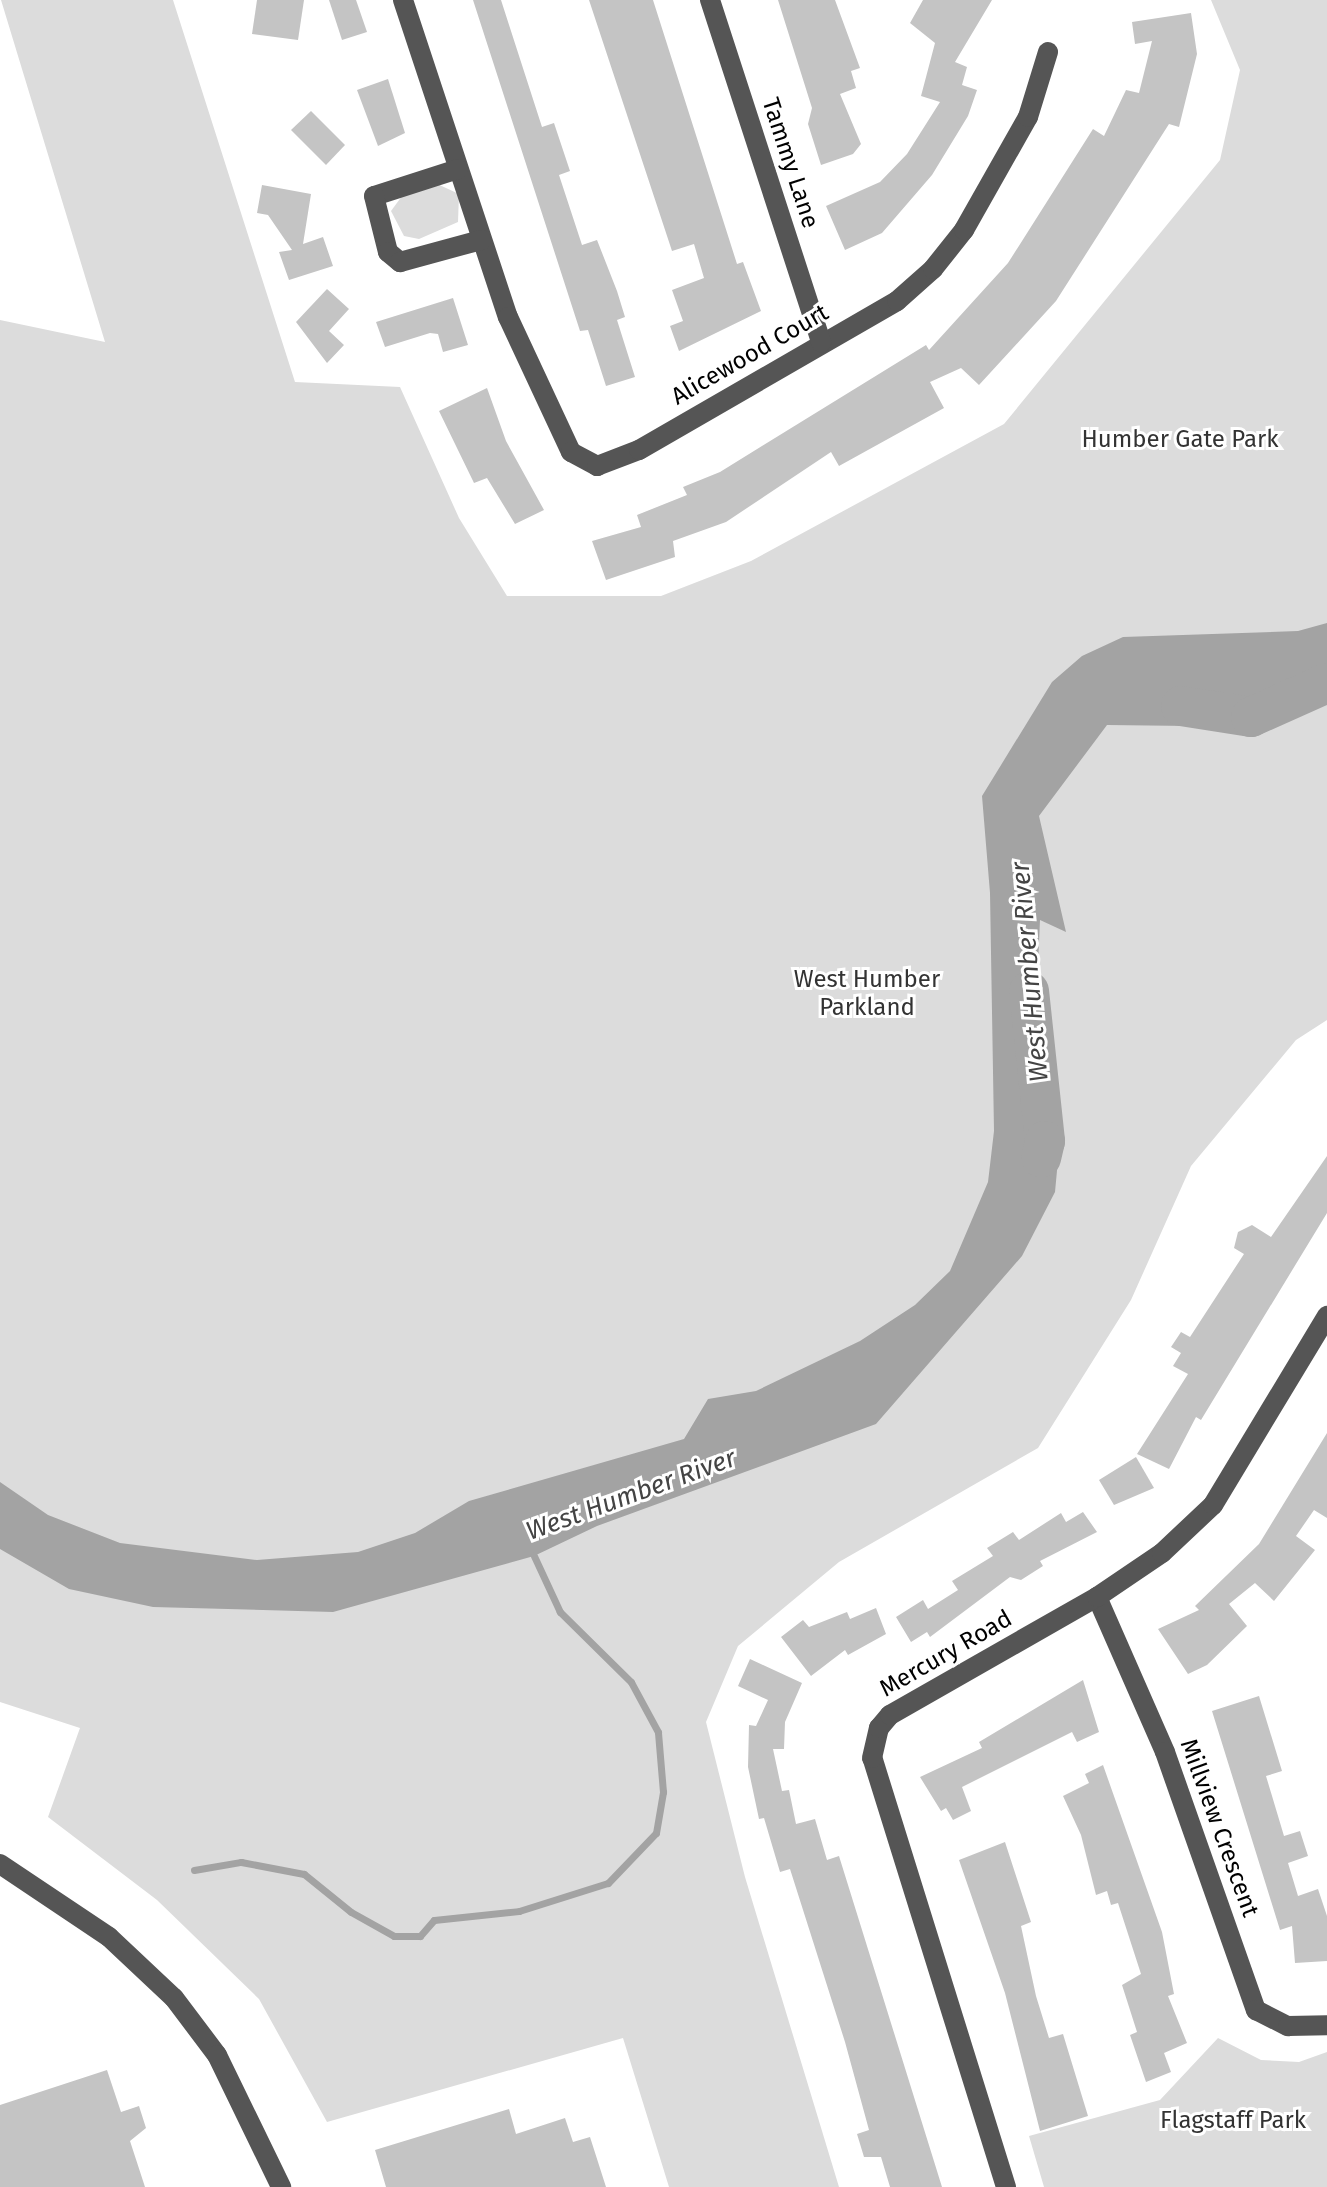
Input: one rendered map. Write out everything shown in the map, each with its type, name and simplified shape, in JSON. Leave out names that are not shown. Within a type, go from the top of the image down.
[{"type":"street","name":"Alicewood Court","points":[[403,0],[481,240],[524,353],[561,436],[580,462],[613,463],[639,450],[821,342],[897,301],[964,230],[1028,117],[1048,52]]},
{"type":"street","name":"Tammy Lane","points":[[710,0],[821,342]]},
{"type":"street","points":[[458,169],[374,196],[383,239],[400,262],[481,240]]},
{"type":"street","name":"Mercury Road","points":[[1006,2187],[872,1758],[879,1728],[890,1715],[1097,1597],[1162,1553],[1213,1505],[1327,1316]]},
{"type":"street","name":"Millview Crescent","points":[[1097,1597],[1165,1752],[1256,2010],[1288,2026],[1327,2025]]},
{"type":"street","points":[[0,1864],[109,1937],[174,1998],[217,2055],[281,2187]]},
{"type":"green space","points":[[1,0],[173,0],[295,382],[400,387],[459,518],[507,596],[661,596],[751,561],[1004,424],[1220,160],[1240,70],[1211,0],[1327,0],[1327,1020],[1296,1040],[1191,1166],[1131,1300],[1038,1448],[839,1562],[738,1646],[706,1722],[745,1877],[839,2187],[669,2187],[623,2038],[327,2122],[259,1999],[157,1900],[48,1817],[80,1728],[0,1702],[0,320],[105,342]]},
{"type":"green space","points":[[433,182],[459,194],[458,222],[419,239],[404,236],[391,211],[405,192]]},
{"type":"green space","name":"Flagstaff Park","points":[[1218,2038],[1261,2060],[1299,2062],[1327,2052],[1327,2187],[1044,2187],[1029,2136],[1160,2100]]},
{"type":"water","points":[[1327,623],[1327,692],[1190,726],[1107,725],[1039,816],[1066,932],[1040,920],[1033,1081],[1038,1099],[1061,1128],[1055,1192],[1022,1256],[876,1424],[597,1526],[534,1556],[333,1612],[153,1607],[69,1589],[0,1549],[0,1482],[48,1515],[120,1543],[257,1560],[358,1552],[415,1533],[469,1501],[684,1439],[708,1399],[756,1391],[860,1341],[915,1305],[950,1271],[988,1182],[994,1131],[990,893],[982,796],[1052,682],[1082,656],[1123,637],[1298,631]]},
{"type":"building","points":[[257,0],[304,0],[298,40],[252,34]]},
{"type":"building","points":[[329,0],[356,0],[367,32],[342,40]]},
{"type":"building","points":[[473,0],[501,0],[542,127],[554,123],[570,171],[559,175],[582,245],[597,240],[617,291],[625,317],[617,320],[635,377],[606,386],[588,330],[580,331]]},
{"type":"building","points":[[589,0],[653,0],[737,264],[743,262],[761,311],[679,351],[670,326],[683,321],[672,290],[704,278],[694,244],[672,251]]},
{"type":"building","points":[[778,0],[835,0],[860,68],[851,71],[856,88],[840,94],[861,144],[853,154],[821,165],[808,124],[812,108]]},
{"type":"building","points":[[923,0],[992,0],[955,62],[967,67],[962,85],[977,90],[968,116],[932,175],[882,233],[845,250],[826,206],[880,182],[907,154],[940,102],[921,96],[935,43],[910,23]]},
{"type":"building","points":[[1191,13],[1197,54],[1179,127],[1169,124],[1056,301],[979,385],[961,368],[930,382],[944,408],[839,466],[831,452],[726,522],[673,541],[675,557],[606,580],[592,541],[641,527],[637,515],[687,495],[683,487],[720,472],[926,345],[929,350],[1008,263],[1093,129],[1104,136],[1126,90],[1139,93],[1152,41],[1135,44],[1132,22]]},
{"type":"building","points":[[388,79],[405,133],[378,146],[357,90]]},
{"type":"building","points":[[311,111],[345,145],[326,165],[291,130]]},
{"type":"building","points":[[262,185],[311,194],[303,244],[323,237],[333,266],[289,280],[279,252],[292,250],[268,215],[257,213]]},
{"type":"building","points":[[327,289],[349,309],[329,331],[344,345],[327,363],[296,322]]},
{"type":"building","points":[[453,298],[468,345],[443,352],[438,334],[430,333],[385,347],[376,322]]},
{"type":"building","points":[[487,388],[506,441],[544,510],[515,524],[487,478],[474,483],[439,411]]},
{"type":"building","points":[[1327,1156],[1327,1213],[1201,1420],[1196,1417],[1169,1469],[1137,1454],[1188,1374],[1173,1366],[1181,1353],[1171,1347],[1181,1332],[1190,1337],[1244,1254],[1234,1248],[1238,1232],[1252,1225],[1271,1237]]},
{"type":"building","points":[[1327,1433],[1327,1518],[1314,1510],[1296,1536],[1315,1550],[1274,1601],[1255,1583],[1229,1604],[1247,1626],[1207,1665],[1188,1674],[1158,1629],[1199,1610],[1195,1606],[1259,1544]]},
{"type":"building","points":[[1136,1457],[1154,1488],[1114,1505],[1099,1480]]},
{"type":"building","points":[[1083,1512],[1097,1532],[1040,1561],[1043,1566],[1021,1580],[1010,1577],[930,1637],[927,1632],[911,1642],[896,1617],[923,1600],[928,1609],[958,1590],[952,1581],[993,1556],[987,1548],[1013,1532],[1019,1540],[1061,1513],[1066,1522]]},
{"type":"building","points":[[876,1608],[886,1634],[848,1655],[845,1650],[811,1676],[781,1637],[803,1620],[809,1627],[847,1612],[850,1619]]},
{"type":"building","points":[[750,1659],[802,1683],[785,1722],[784,1749],[773,1749],[782,1791],[789,1790],[796,1824],[815,1819],[827,1860],[839,1856],[942,2187],[890,2187],[881,2157],[864,2157],[857,2134],[869,2130],[845,2042],[790,1869],[780,1872],[764,1818],[759,1819],[748,1767],[749,1725],[756,1726],[768,1700],[738,1686]]},
{"type":"building","points":[[1083,1680],[1099,1732],[1077,1742],[1072,1732],[962,1787],[971,1811],[953,1820],[946,1808],[941,1811],[920,1777],[982,1748],[979,1742]]},
{"type":"building","points":[[1259,1696],[1282,1771],[1266,1776],[1284,1836],[1300,1831],[1308,1856],[1288,1863],[1298,1896],[1318,1889],[1327,1916],[1327,1961],[1295,1963],[1292,1926],[1280,1930],[1212,1711]]},
{"type":"building","points":[[1103,1765],[1162,1932],[1174,1994],[1168,1996],[1187,2043],[1164,2053],[1171,2072],[1146,2082],[1130,2035],[1137,2032],[1122,1985],[1141,1974],[1118,1903],[1111,1905],[1107,1891],[1096,1895],[1081,1835],[1063,1796],[1089,1783],[1085,1774]]},
{"type":"building","points":[[1005,1842],[1031,1922],[1021,1926],[1036,1996],[1049,2038],[1063,2034],[1088,2116],[1040,2131],[1005,1993],[959,1860]]},
{"type":"building","points":[[107,2070],[121,2112],[139,2106],[146,2128],[130,2141],[145,2187],[0,2187],[0,2105]]},
{"type":"building","points":[[509,2109],[516,2134],[565,2118],[573,2142],[590,2137],[606,2187],[386,2187],[375,2150]]},
{"type":"waterway","name":"West Humber River","points":[[1181,706],[1251,717],[1327,683]]},
{"type":"waterway","name":"West Humber River","points":[[1029,991],[1045,1141],[1041,1158]]},
{"type":"waterway","points":[[194,1870],[241,1862],[304,1874],[351,1912],[394,1936],[420,1936],[434,1920],[519,1911],[608,1883],[656,1833],[663,1792],[658,1732],[631,1682],[560,1612],[534,1556]]},
{"type":"park label","name":"Humber Gate Park","points":[[1180,440]]},
{"type":"park label","name":"West Humber Parkland","points":[[867,994]]}]
